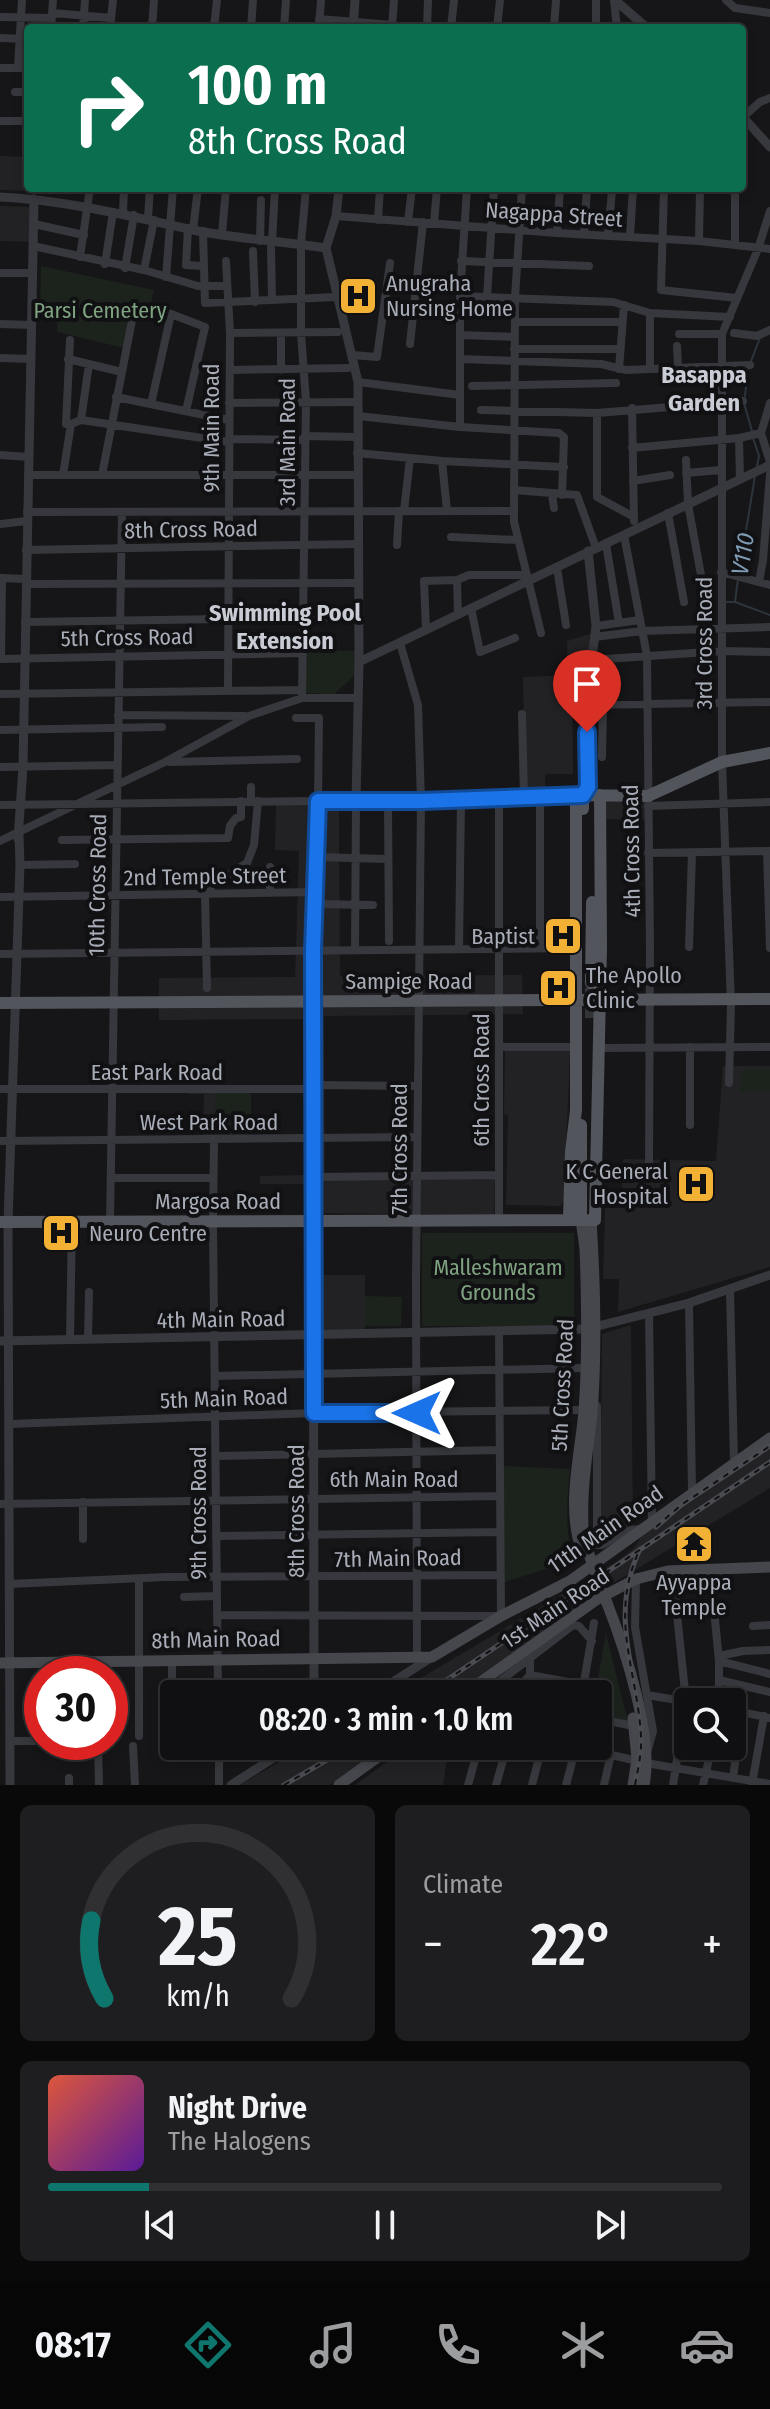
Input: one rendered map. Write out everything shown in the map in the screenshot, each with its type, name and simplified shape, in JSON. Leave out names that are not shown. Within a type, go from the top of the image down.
[{"type":"main road","points":[[588,793],[648,801],[722,762],[770,753]]},
{"type":"main road","points":[[588,793],[587,983],[583,816],[588,793]]},
{"type":"main road","points":[[584,1219],[571,1152],[576,1110],[577,948],[588,793]]},
{"type":"main road","points":[[584,1219],[599,1048],[600,1000],[588,793]]},
{"type":"main road","name":"Sampige Road","points":[[0,1003],[770,999]]},
{"type":"main road","points":[[584,1219],[586,1018]]},
{"type":"main road","name":"Margosa Road","points":[[4,1222],[584,1219]]},
{"type":"main road","name":"5th Cross Road","points":[[584,1219],[593,1386],[583,1499],[585,1551]]},
{"type":"main road","name":"5th Cross Road","points":[[585,1551],[577,1538],[575,1498],[584,1410],[584,1368],[590,1328]]},
{"type":"main road","name":"11th Main Road","points":[[432,1657],[501,1616],[570,1581],[770,1438]]},
{"type":"main road","points":[[585,1551],[635,1694],[644,1785]]},
{"type":"main road","name":"1st Main Road","points":[[484,1680],[596,1600],[636,1579],[668,1571],[770,1567]]},
{"type":"main road","points":[[604,1604],[643,1759],[633,1785]]},
{"type":"main road","name":"8th Main Road","points":[[128,1660],[432,1657]]},
{"type":"main road","points":[[339,1785],[374,1760]]},
{"type":"street","points":[[22,0],[24,28]]},
{"type":"street","points":[[52,20],[53,0]]},
{"type":"street","points":[[83,24],[85,0]]},
{"type":"street","points":[[110,24],[113,0]]},
{"type":"street","points":[[152,24],[154,0]]},
{"type":"street","points":[[214,24],[217,0]]},
{"type":"street","points":[[251,24],[253,0]]},
{"type":"street","points":[[284,24],[286,0]]},
{"type":"street","points":[[319,24],[321,0]]},
{"type":"street","points":[[353,24],[355,0]]},
{"type":"street","points":[[392,24],[394,0]]},
{"type":"street","points":[[427,24],[428,0]]},
{"type":"street","points":[[451,24],[454,0]]},
{"type":"street","points":[[497,24],[500,0]]},
{"type":"street","points":[[554,24],[556,0]]},
{"type":"street","points":[[596,0],[596,24]]},
{"type":"street","points":[[615,0],[617,24]]},
{"type":"street","points":[[615,0],[642,24]]},
{"type":"street","points":[[726,0],[735,8],[770,13]]},
{"type":"street","points":[[0,17],[52,20],[84,15],[111,18]]},
{"type":"street","points":[[0,38],[24,39]]},
{"type":"street","points":[[18,67],[24,43]]},
{"type":"street","points":[[0,68],[24,68]]},
{"type":"street","points":[[15,92],[24,92]]},
{"type":"street","points":[[746,113],[770,98]]},
{"type":"street","points":[[746,120],[770,147]]},
{"type":"street","points":[[0,121],[24,121]]},
{"type":"street","points":[[80,257],[90,192]]},
{"type":"street","points":[[124,192],[125,268]]},
{"type":"street","points":[[144,270],[151,219],[150,192]]},
{"type":"street","points":[[166,277],[173,192]]},
{"type":"street","points":[[198,192],[195,230],[186,265],[203,266]]},
{"type":"street","points":[[222,234],[226,192]]},
{"type":"street","points":[[272,299],[275,192]]},
{"type":"street","name":"3rd Main Road","points":[[302,694],[306,370],[301,333],[301,244],[306,192]]},
{"type":"street","points":[[339,192],[336,216],[326,248],[358,382],[359,662],[355,950]]},
{"type":"street","points":[[378,220],[380,192]]},
{"type":"street","points":[[408,222],[412,192]]},
{"type":"street","points":[[434,223],[437,192]]},
{"type":"street","points":[[460,427],[460,296],[467,192]]},
{"type":"street","points":[[487,297],[494,192]]},
{"type":"street","points":[[522,192],[514,337],[514,511],[541,633]]},
{"type":"street","points":[[557,233],[560,192]]},
{"type":"street","points":[[584,235],[587,192]]},
{"type":"street","points":[[608,236],[612,192]]},
{"type":"street","points":[[630,237],[633,192]]},
{"type":"street","points":[[664,192],[661,290],[737,298]]},
{"type":"street","points":[[699,241],[700,192]]},
{"type":"street","points":[[735,192],[735,244]]},
{"type":"street","points":[[10,1785],[5,1663],[9,1584],[5,1504],[5,1141],[13,1089],[16,1003],[34,193]]},
{"type":"street","points":[[0,197],[34,193],[89,208],[271,245],[301,244],[326,248]]},
{"type":"street","points":[[260,241],[261,200]]},
{"type":"street","name":"3rd Cross Road","points":[[729,1083],[731,999],[722,762],[722,334],[758,249],[770,211]]},
{"type":"street","points":[[105,264],[123,214]]},
{"type":"street","name":"Nagappa Street","points":[[336,216],[519,231],[662,238],[770,249]]},
{"type":"street","points":[[410,344],[423,222]]},
{"type":"street","points":[[34,224],[84,235]]},
{"type":"street","points":[[195,230],[203,266],[205,303],[336,297]]},
{"type":"street","points":[[33,246],[204,286],[226,286]]},
{"type":"street","points":[[253,251],[255,302]]},
{"type":"street","name":"9th Main Road","points":[[226,261],[230,333],[228,691]]},
{"type":"street","points":[[461,261],[589,266]]},
{"type":"street","points":[[352,355],[377,357],[390,263]]},
{"type":"street","points":[[0,273],[33,273]]},
{"type":"street","points":[[460,296],[613,302],[650,313],[730,317]]},
{"type":"street","points":[[102,475],[135,305],[205,327],[186,411]]},
{"type":"street","points":[[619,369],[624,305]]},
{"type":"street","points":[[650,313],[650,369]]},
{"type":"street","points":[[151,404],[171,314]]},
{"type":"street","points":[[515,322],[622,322]]},
{"type":"street","points":[[0,324],[31,325]]},
{"type":"street","points":[[734,333],[757,336],[770,330]]},
{"type":"street","points":[[230,333],[338,332]]},
{"type":"street","points":[[281,333],[281,370]]},
{"type":"street","points":[[679,334],[722,334]]},
{"type":"street","points":[[460,335],[514,337]]},
{"type":"street","points":[[70,340],[66,424],[81,420],[229,441],[358,437]]},
{"type":"street","points":[[677,346],[678,367]]},
{"type":"street","points":[[514,349],[620,349]]},
{"type":"street","points":[[0,358],[31,359]]},
{"type":"street","points":[[68,359],[122,372]]},
{"type":"street","points":[[460,359],[601,364],[619,369],[750,365]]},
{"type":"street","points":[[81,420],[89,364]]},
{"type":"street","points":[[230,370],[348,368]]},
{"type":"street","points":[[358,382],[460,395]]},
{"type":"street","points":[[472,386],[616,383]]},
{"type":"street","points":[[116,397],[229,420]]},
{"type":"street","points":[[481,410],[597,413],[743,401]]},
{"type":"street","points":[[229,403],[358,402]]},
{"type":"street","points":[[359,662],[770,463],[761,433],[770,403]]},
{"type":"street","points":[[632,408],[634,530]]},
{"type":"street","points":[[597,413],[597,497],[634,517]]},
{"type":"street","points":[[358,416],[563,435],[562,495]]},
{"type":"street","points":[[63,475],[71,424]]},
{"type":"street","points":[[632,448],[739,438],[761,433]]},
{"type":"street","points":[[739,438],[740,479]]},
{"type":"street","points":[[357,453],[564,467]]},
{"type":"street","points":[[0,455],[28,457]]},
{"type":"street","points":[[397,545],[410,458]]},
{"type":"street","points":[[686,460],[688,504],[703,586]]},
{"type":"street","points":[[442,461],[447,511]]},
{"type":"street","points":[[686,473],[721,470]]},
{"type":"street","points":[[759,582],[770,474]]},
{"type":"street","points":[[28,475],[357,475]]},
{"type":"street","points":[[633,481],[670,475]]},
{"type":"street","points":[[2,806],[116,801],[421,801],[588,793],[586,705],[596,626],[592,550],[577,495],[514,490]]},
{"type":"street","points":[[552,494],[554,508]]},
{"type":"street","points":[[0,524],[27,516],[122,512],[514,511]]},
{"type":"street","name":"10th Cross Road","points":[[110,1222],[122,512]]},
{"type":"street","points":[[668,513],[684,602]]},
{"type":"street","name":"4th Cross Road","points":[[624,535],[647,656],[649,1169]]},
{"type":"street","points":[[451,537],[518,540]]},
{"type":"street","name":"8th Cross Road","points":[[26,550],[357,544]]},
{"type":"street","points":[[606,544],[618,617]]},
{"type":"street","points":[[557,568],[566,625]]},
{"type":"street","points":[[721,572],[770,585]]},
{"type":"street","points":[[426,630],[424,581],[457,580],[469,575],[527,578]]},
{"type":"street","points":[[0,659],[1,578],[26,582],[120,584],[357,583]]},
{"type":"street","points":[[457,580],[458,615]]},
{"type":"street","points":[[471,608],[480,652],[515,638]]},
{"type":"street","points":[[25,622],[358,617]]},
{"type":"street","points":[[596,626],[640,620]]},
{"type":"street","points":[[594,637],[642,631],[770,627]]},
{"type":"street","name":"7th Cross Road","points":[[400,643],[418,705],[421,801],[416,1333],[417,1657]]},
{"type":"street","points":[[591,660],[722,651],[770,652]]},
{"type":"street","name":"5th Cross Road","points":[[0,659],[302,653]]},
{"type":"street","points":[[0,694],[228,691],[358,698]]},
{"type":"street","points":[[0,841],[165,762],[249,716],[302,694]]},
{"type":"street","points":[[586,705],[770,702]]},
{"type":"street","points":[[602,757],[603,705]]},
{"type":"street","points":[[522,714],[524,797]]},
{"type":"street","points":[[118,715],[249,716]]},
{"type":"street","points":[[296,718],[319,718],[318,801]]},
{"type":"street","points":[[0,730],[162,727]]},
{"type":"street","points":[[165,762],[297,759]]},
{"type":"street","points":[[0,767],[117,765]]},
{"type":"street","points":[[207,988],[206,894],[212,885],[247,863],[254,845],[251,787]]},
{"type":"street","points":[[540,796],[540,948]]},
{"type":"street","name":"6th Cross Road","points":[[499,798],[499,1219]]},
{"type":"street","points":[[459,949],[461,799]]},
{"type":"street","points":[[62,840],[228,838],[230,826],[241,817],[250,801]]},
{"type":"street","name":"8th Cross Road","points":[[314,1680],[313,951],[318,801]]},
{"type":"street","points":[[388,801],[389,941]]},
{"type":"street","points":[[648,801],[770,802]]},
{"type":"street","points":[[18,896],[19,833]]},
{"type":"street","points":[[648,853],[768,851],[770,948]]},
{"type":"street","points":[[689,947],[692,853]]},
{"type":"street","points":[[316,857],[387,859]]},
{"type":"street","points":[[20,865],[75,864]]},
{"type":"street","points":[[270,867],[270,892]]},
{"type":"street","name":"2nd Temple Street","points":[[0,897],[315,892]]},
{"type":"street","points":[[314,904],[373,905]]},
{"type":"street","points":[[0,954],[577,948]]},
{"type":"street","points":[[499,1047],[576,1047]]},
{"type":"street","points":[[690,1047],[690,1125]]},
{"type":"street","points":[[599,1048],[770,1047]]},
{"type":"street","name":"East Park Road","points":[[0,1089],[418,1086]]},
{"type":"street","name":"West Park Road","points":[[5,1141],[417,1137]]},
{"type":"street","name":"9th Cross Road","points":[[214,1140],[218,1680]]},
{"type":"street","points":[[314,1177],[499,1175]]},
{"type":"street","points":[[111,1178],[213,1178]]},
{"type":"street","points":[[70,1339],[72,1222]]},
{"type":"street","name":"4th Main Road","points":[[4,1341],[590,1328],[689,1303],[770,1275]]},
{"type":"street","points":[[730,1290],[734,1462]]},
{"type":"street","points":[[88,1339],[89,1292]]},
{"type":"street","points":[[689,1303],[692,1491]]},
{"type":"street","points":[[593,1386],[597,1408],[597,1545],[602,1545],[631,1530],[648,1526],[649,1314]]},
{"type":"street","points":[[217,1615],[501,1616],[499,1331]]},
{"type":"street","points":[[215,1376],[584,1368]]},
{"type":"street","name":"5th Main Road","points":[[6,1419],[584,1410]]},
{"type":"street","points":[[216,1456],[499,1450]]},
{"type":"street","name":"6th Main Road","points":[[5,1504],[500,1496]]},
{"type":"street","points":[[83,1502],[83,1539]]},
{"type":"street","points":[[216,1536],[500,1532]]},
{"type":"street","points":[[710,1568],[719,1688]]},
{"type":"street","name":"7th Main Road","points":[[9,1584],[216,1577],[500,1575]]},
{"type":"street","points":[[139,1579],[139,1736]]},
{"type":"street","points":[[636,1579],[635,1627],[653,1731],[643,1759]]},
{"type":"street","points":[[675,1595],[686,1688]]},
{"type":"street","points":[[184,1597],[217,1596]]},
{"type":"street","points":[[585,1680],[594,1623]]},
{"type":"street","points":[[501,1680],[573,1625],[579,1626],[592,1641]]},
{"type":"street","points":[[753,1626],[770,1625]]},
{"type":"street","points":[[719,1659],[743,1651],[770,1650]]},
{"type":"street","name":"11th Main Road","points":[[396,1680],[432,1657]]},
{"type":"street","points":[[526,1680],[530,1675],[530,1658]]},
{"type":"street","points":[[719,1659],[770,1674]]},
{"type":"street","points":[[172,1660],[172,1680]]},
{"type":"street","points":[[530,1675],[549,1680]]},
{"type":"street","points":[[719,1680],[770,1692]]},
{"type":"street","points":[[647,1695],[674,1700]]},
{"type":"street","points":[[746,1713],[767,1717],[752,1783]]},
{"type":"street","points":[[612,1722],[634,1726]]},
{"type":"street","points":[[10,1741],[24,1741]]},
{"type":"street","points":[[133,1746],[135,1785]]},
{"type":"street","points":[[612,1754],[770,1784]]},
{"type":"street","points":[[98,1760],[99,1785]]},
{"type":"street","points":[[219,1760],[219,1785]]},
{"type":"street","points":[[231,1785],[270,1760]]},
{"type":"street","points":[[468,1785],[475,1760]]},
{"type":"street","points":[[496,1785],[503,1760]]},
{"type":"street","points":[[532,1785],[538,1760]]},
{"type":"street","points":[[566,1785],[571,1760]]},
{"type":"street","points":[[604,1785],[610,1760]]},
{"type":"street","points":[[673,1785],[678,1760]]},
{"type":"street","points":[[703,1785],[709,1760]]},
{"type":"street","points":[[733,1778],[734,1760]]},
{"type":"shaded area","points":[[0,156],[24,157],[24,191],[0,190]]},
{"type":"shaded area","points":[[0,206],[32,207],[31,242],[0,241]]},
{"type":"shaded area","points":[[590,634],[587,669],[568,670],[567,641]]},
{"type":"shaded area","points":[[572,675],[573,774],[545,774],[545,791],[525,792],[523,677]]},
{"type":"shaded area","points":[[602,798],[646,798],[646,820],[602,819]]},
{"type":"shaded area","points":[[276,804],[339,805],[340,976],[522,975],[523,1014],[324,1016],[325,1178],[414,1178],[414,1214],[304,1213],[304,1184],[260,1184],[260,1176],[304,1175],[303,1093],[216,1092],[215,1135],[203,1135],[204,1094],[188,1094],[188,1085],[303,1086],[303,1019],[159,1020],[159,978],[295,977],[299,851],[275,850]]},
{"type":"shaded area","points":[[505,1050],[570,1051],[564,1199],[561,1206],[506,1205],[508,1115],[504,1114]]},
{"type":"shaded area","name":"K C General Hospital","points":[[723,1066],[770,1066],[770,1267],[618,1312],[619,1279],[603,1279],[605,1208],[621,1208],[623,1159],[716,1161]]},
{"type":"shaded area","points":[[421,1178],[495,1179],[494,1215],[421,1214]]},
{"type":"shaded area","points":[[316,1275],[365,1275],[365,1330],[316,1330]]},
{"type":"shaded area","points":[[631,1325],[633,1526],[600,1541],[602,1334]]},
{"type":"shaded area","points":[[770,1449],[770,1488],[589,1598],[478,1680],[418,1680],[616,1562],[634,1548],[647,1528]]},
{"type":"shaded area","points":[[283,1760],[368,1760],[330,1785],[239,1785]]},
{"type":"shaded area","points":[[390,1760],[447,1760],[443,1785],[355,1785]]},
{"type":"green space","name":"Parsi Cemetery","points":[[41,266],[154,290],[150,306],[135,303],[124,348],[57,332],[58,311],[40,310]]},
{"type":"green space","points":[[306,650],[355,651],[355,675],[334,694],[306,693]]},
{"type":"green space","points":[[740,1070],[770,1070],[770,1092],[740,1092]]},
{"type":"green space","points":[[215,1092],[251,1092],[251,1135],[215,1135]]},
{"type":"green space","name":"Malleshwaram Grounds","points":[[422,1233],[574,1233],[574,1326],[422,1326]]},
{"type":"green space","points":[[365,1296],[402,1297],[401,1326],[365,1326]]},
{"type":"green space","points":[[502,1466],[570,1469],[567,1504],[574,1560],[502,1583]]},
{"type":"green space","points":[[606,1634],[628,1722],[612,1719],[612,1680],[598,1680]]},
{"type":"waterway","name":"V110","points":[[751,361],[760,338]]},
{"type":"waterway","name":"V110","points":[[745,396],[748,367]]},
{"type":"waterway","name":"V110","points":[[744,403],[752,431]]},
{"type":"waterway","name":"V110","points":[[753,438],[759,456],[757,466]]},
{"type":"waterway","name":"V110","points":[[739,573],[755,476]]},
{"type":"waterway","name":"V110","points":[[735,602],[738,579]]},
{"type":"waterway","points":[[727,602],[770,615]]},
{"type":"tunnel","points":[[591,983],[591,1018]]},
{"type":"railway","points":[[656,1527],[681,1505],[770,1446]]},
{"type":"railway","points":[[447,1680],[770,1462]]},
{"type":"railway","points":[[635,1785],[641,1736],[625,1620],[626,1597],[640,1549]]},
{"type":"railway","points":[[284,1785],[327,1760]]},
{"type":"place","name":"Anugraha Nursing Home","points":[[358,296]]},
{"type":"place","name":"Baptist","points":[[563,936]]},
{"type":"place","name":"The Apollo Clinic","points":[[558,988]]},
{"type":"place","name":"K C General Hospital","points":[[696,1184]]},
{"type":"place","name":"Neuro Centre","points":[[61,1233]]},
{"type":"place","name":"Ayyappa Temple","points":[[694,1544]]},
{"type":"district","name":"Basappa Garden","points":[[704,389]]},
{"type":"district","name":"Swimming Pool Extension","points":[[285,627]]},
{"type":"route","points":[[417,1413],[314,1413],[313,951],[318,801],[583,795],[588,787],[587,732]]}]
